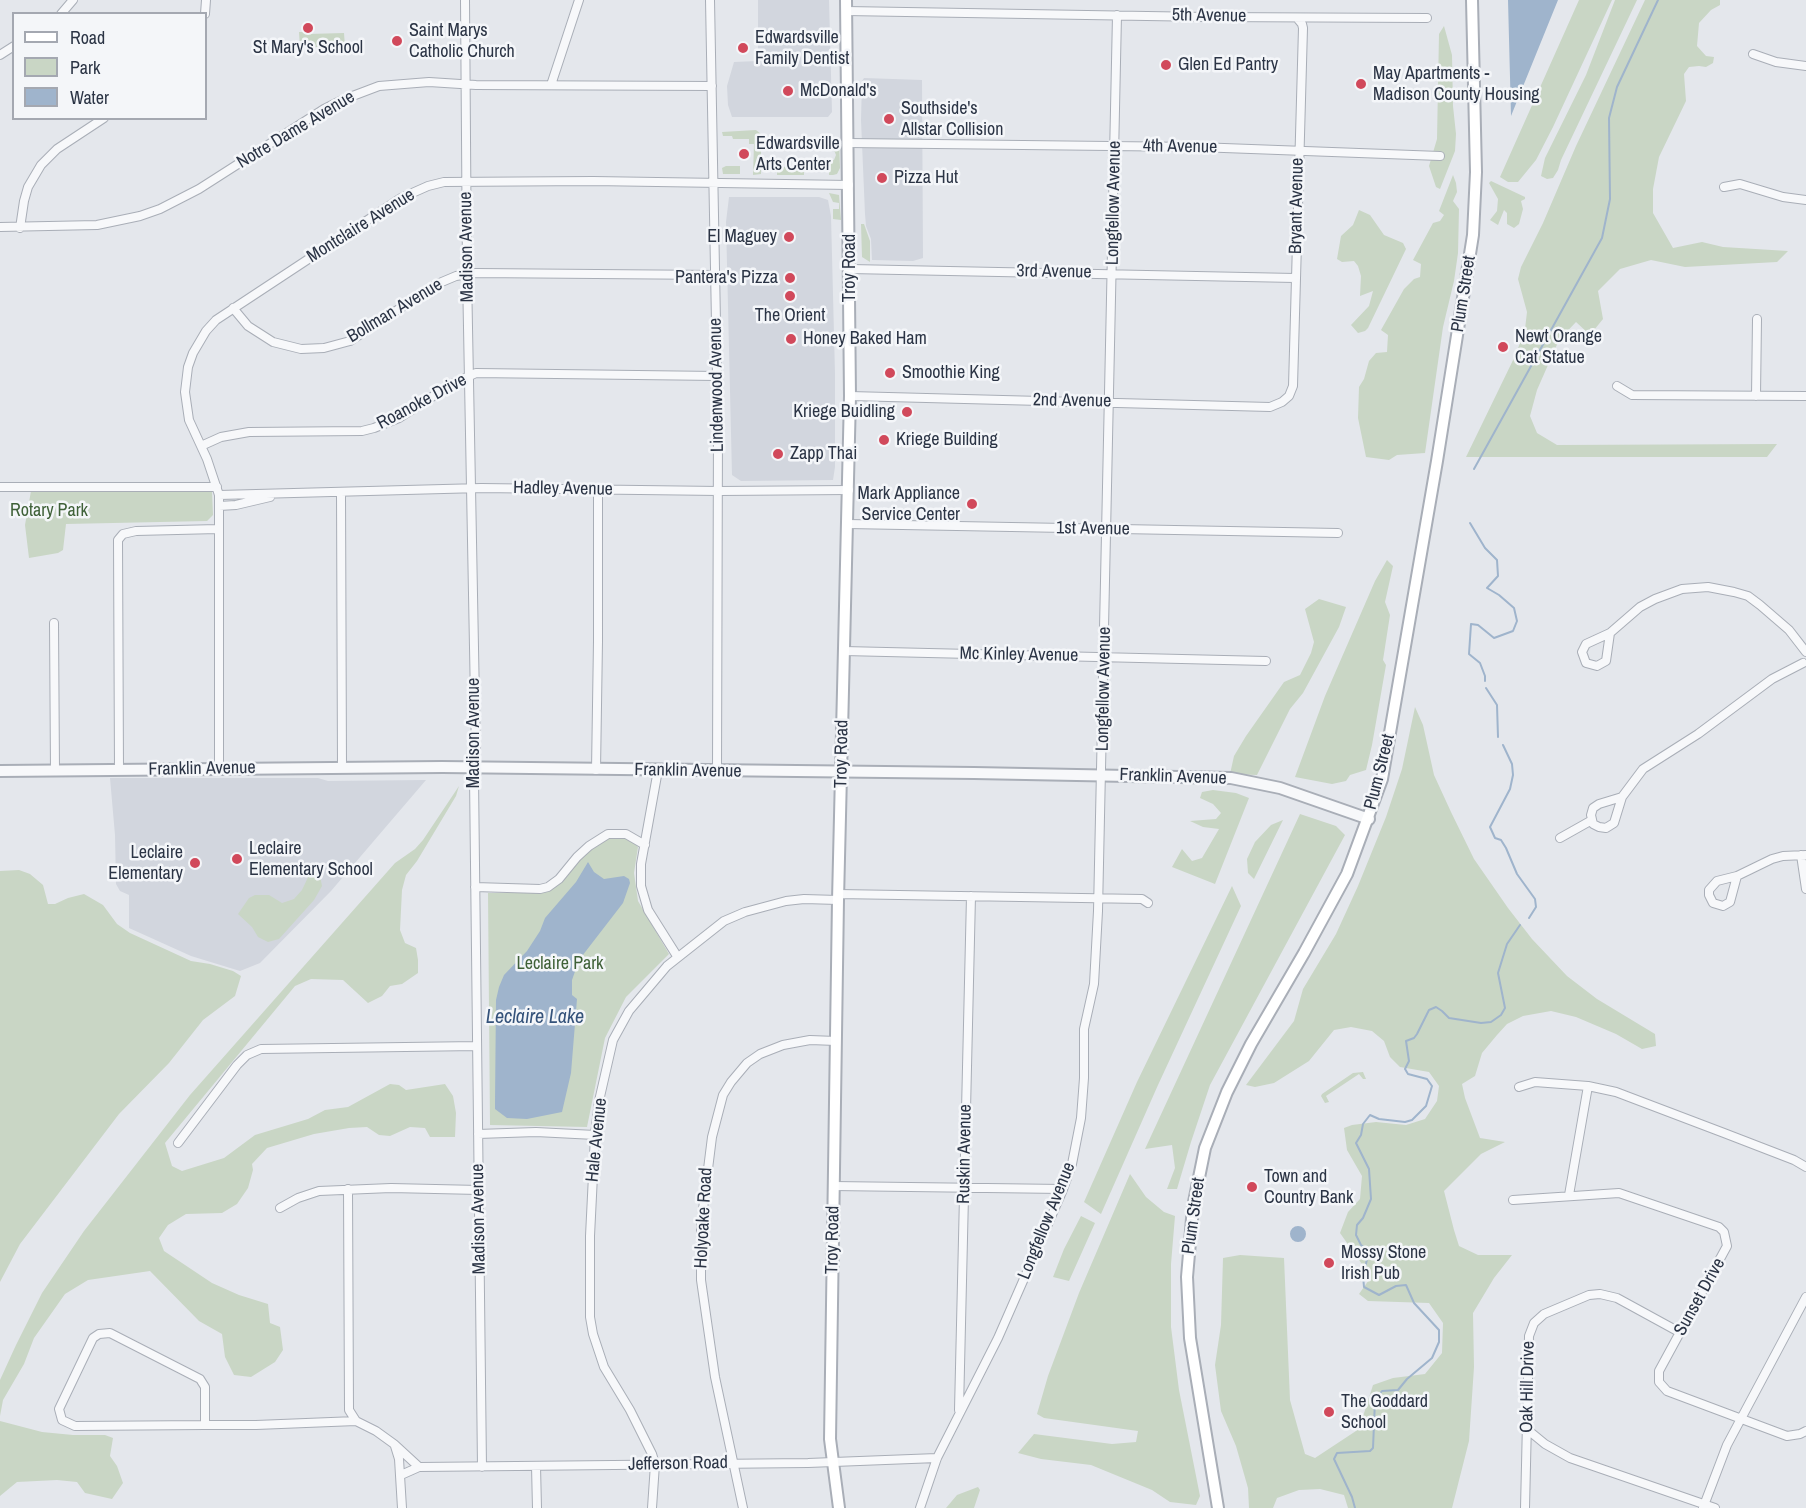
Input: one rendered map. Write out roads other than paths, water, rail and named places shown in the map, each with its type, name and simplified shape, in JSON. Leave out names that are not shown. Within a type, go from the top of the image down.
[{"type":"main road","name":"Plum Street","points":[[1218,1508],[1187,1309],[1188,1244],[1198,1179],[1205,1148],[1237,1070],[1351,864],[1382,779],[1460,325],[1473,235],[1476,172],[1472,0]]},
{"type":"main road","name":"Troy Road","points":[[839,1508],[830,1439],[838,897],[849,490],[850,269],[846,5]]},
{"type":"street","points":[[63,12],[73,0]]},
{"type":"street","name":"Madison Avenue","points":[[465,0],[467,274],[476,754],[474,768],[482,1467]]},
{"type":"street","points":[[551,86],[579,0]]},
{"type":"street","name":"Lindenwood Avenue","points":[[711,0],[719,491],[717,771]]},
{"type":"street","name":"5th Avenue","points":[[846,5],[1117,15],[1427,18]]},
{"type":"street","name":"Longfellow Avenue","points":[[920,1508],[937,1458],[998,1338],[1063,1189],[1072,1164],[1081,1119],[1084,1029],[1094,984],[1099,898],[1117,15]]},
{"type":"street","name":"Bryant Avenue","points":[[1289,396],[1293,386],[1303,28],[1297,18]]},
{"type":"street","points":[[1753,54],[1776,62],[1806,66]]},
{"type":"street","name":"Notre Dame Avenue","points":[[0,227],[97,225],[140,216],[160,209],[199,189],[342,100],[387,85],[429,82],[551,86],[712,86]]},
{"type":"street","points":[[20,228],[28,187],[41,165],[57,149],[101,120]]},
{"type":"street","name":"4th Avenue","points":[[848,143],[1007,144],[1440,156]]},
{"type":"street","name":"Montclaire Avenue","points":[[218,491],[189,420],[186,406],[188,367],[196,347],[206,331],[223,315],[401,198],[428,186],[444,182],[466,181],[849,185]]},
{"type":"street","points":[[1724,187],[1740,184],[1783,197],[1806,200]]},
{"type":"street","name":"3rd Avenue","points":[[850,269],[1295,278]]},
{"type":"street","name":"Bollman Avenue","points":[[233,308],[248,326],[273,342],[301,349],[324,348],[350,340],[437,284],[467,274],[716,275]]},
{"type":"street","points":[[1756,396],[1757,319]]},
{"type":"street","name":"Roanoke Drive","points":[[201,446],[221,438],[249,432],[374,428],[399,418],[443,389],[469,376],[481,373],[717,376]]},
{"type":"street","points":[[1617,386],[1632,395],[1806,396]]},
{"type":"street","name":"2nd Avenue","points":[[850,396],[1270,407],[1289,396]]},
{"type":"street","name":"Hadley Avenue","points":[[0,488],[218,491],[277,495],[471,489],[849,490]]},
{"type":"street","points":[[596,770],[598,489]]},
{"type":"street","points":[[218,491],[219,769]]},
{"type":"street","points":[[341,492],[342,768]]},
{"type":"street","name":"Hadley Avenue","points":[[219,506],[277,495]]},
{"type":"street","name":"1st Avenue","points":[[848,524],[1338,533]]},
{"type":"street","points":[[119,770],[118,540],[123,534],[136,531],[218,529]]},
{"type":"street","points":[[1610,633],[1606,661],[1597,666],[1586,663],[1582,651],[1586,644],[1610,633],[1627,617],[1655,599],[1682,589],[1708,587],[1748,596],[1761,604],[1788,630],[1806,652],[1802,657],[1805,665],[1772,679],[1698,734],[1643,769],[1622,797],[1612,825],[1606,828],[1593,824],[1593,808],[1622,797]]},
{"type":"street","points":[[54,624],[55,771]]},
{"type":"street","name":"Mc Kinley Avenue","points":[[844,651],[1266,661]]},
{"type":"street","name":"Franklin Avenue","points":[[0,771],[474,768],[1219,777],[1249,780],[1280,788],[1369,819]]},
{"type":"street","points":[[658,770],[640,876],[648,910],[677,956]]},
{"type":"street","points":[[1560,838],[1592,820]]},
{"type":"street","points":[[475,886],[540,889],[548,887],[559,879],[589,846],[608,834],[626,834],[645,845]]},
{"type":"street","points":[[1737,876],[1772,859],[1803,855],[1806,889]]},
{"type":"street","name":"Hale Avenue","points":[[652,1508],[655,1464],[640,1430],[604,1367],[593,1334],[589,1291],[595,1135],[608,1056],[628,1011],[677,956],[715,927],[745,912],[786,901],[838,897],[971,896],[1142,899],[1148,903]]},
{"type":"street","name":"Ruskin Avenue","points":[[959,1412],[971,896]]},
{"type":"street","name":"Holyoake Road","points":[[743,1508],[715,1377],[701,1280],[700,1225],[706,1167],[723,1095],[730,1082],[747,1063],[770,1049],[795,1042],[836,1041]]},
{"type":"street","points":[[178,1143],[237,1065],[247,1055],[261,1049],[477,1046]]},
{"type":"street","points":[[1519,1088],[1535,1082],[1588,1086],[1634,1098],[1774,1152],[1806,1167]]},
{"type":"street","points":[[1569,1196],[1588,1086]]},
{"type":"street","points":[[478,1134],[536,1132],[595,1135]]},
{"type":"street","points":[[833,1186],[1063,1189]]},
{"type":"street","points":[[280,1208],[298,1198],[319,1191],[348,1189],[478,1190]]},
{"type":"street","points":[[348,1189],[349,1410],[356,1421]]},
{"type":"street","name":"Sunset Drive","points":[[1513,1200],[1608,1193],[1631,1196],[1719,1227],[1724,1232],[1727,1246],[1659,1371],[1658,1376],[1662,1386],[1667,1391],[1787,1436],[1806,1431]]},
{"type":"street","name":"Oak Hill Drive","points":[[1525,1508],[1529,1336],[1534,1323],[1539,1318],[1589,1295],[1600,1294],[1617,1298],[1681,1333]]},
{"type":"street","points":[[1703,1506],[1716,1470],[1741,1418],[1806,1297]]},
{"type":"street","points":[[206,1425],[205,1388],[200,1379],[110,1333],[99,1334],[93,1338],[59,1409],[63,1420],[75,1426],[206,1425],[356,1421],[376,1431],[394,1444],[419,1467]]},
{"type":"street","points":[[1528,1430],[1551,1448],[1570,1458],[1703,1506],[1715,1508]]},
{"type":"street","points":[[394,1444],[399,1459],[402,1508]]},
{"type":"street","name":"Jefferson Road","points":[[401,1475],[419,1467],[832,1462],[937,1458]]},
{"type":"street","points":[[536,1466],[537,1508]]},
{"type":"water","points":[[1508,0],[1558,0],[1511,116]]},
{"type":"water","name":"Leclaire Lake","points":[[588,862],[594,872],[604,879],[624,876],[629,879],[630,883],[623,903],[579,960],[572,980],[572,995],[577,999],[571,1073],[562,1112],[527,1119],[507,1118],[495,1109],[496,1000],[499,987],[504,975],[527,951],[540,931],[545,918],[576,882]]},
{"type":"water","points":[[1298,1226],[1306,1234],[1298,1242],[1290,1234]]},
{"type":"waterway","points":[[1474,469],[1602,238],[1610,199],[1609,118],[1617,87],[1658,0]]},
{"type":"waterway","points":[[1470,523],[1485,548],[1497,560],[1498,576],[1487,588],[1514,608],[1517,621],[1513,631],[1494,638],[1478,625],[1471,624],[1469,654],[1480,663],[1485,681]]},
{"type":"waterway","points":[[1486,688],[1497,705],[1498,737]]},
{"type":"waterway","points":[[1503,745],[1512,764],[1513,775],[1510,789],[1490,827],[1495,838],[1501,840],[1517,874],[1535,899],[1536,907],[1529,918]]},
{"type":"waterway","points":[[1355,1508],[1334,1459],[1337,1453],[1370,1451],[1373,1448],[1375,1400],[1382,1391],[1398,1390],[1407,1379],[1432,1358],[1439,1342],[1439,1330],[1414,1303],[1406,1285],[1396,1286],[1379,1295],[1364,1287],[1363,1276],[1369,1251],[1361,1245],[1356,1235],[1357,1225],[1363,1218],[1371,1199],[1369,1169],[1356,1143],[1361,1135],[1363,1124],[1370,1115],[1379,1119],[1405,1122],[1412,1120],[1426,1106],[1432,1086],[1427,1079],[1408,1074],[1405,1069],[1409,1061],[1406,1041],[1417,1034],[1429,1010],[1436,1007],[1449,1018],[1481,1023],[1491,1022],[1501,1015],[1505,1008],[1498,973],[1507,944],[1520,925]]},
{"type":"place","name":"St Mary's School","points":[[308,28]]},
{"type":"place","name":"Saint Marys Catholic Church","points":[[397,41]]},
{"type":"place","name":"Edwardsville Family Dentist","points":[[743,48]]},
{"type":"place","name":"Glen Ed Pantry","points":[[1166,65]]},
{"type":"place","name":"May Apartments - Madison County Housing","points":[[1361,84]]},
{"type":"place","name":"McDonald's","points":[[788,91]]},
{"type":"place","name":"Southside's Allstar Collision","points":[[889,119]]},
{"type":"place","name":"Edwardsville Arts Center","points":[[744,154]]},
{"type":"place","name":"Pizza Hut","points":[[882,178]]},
{"type":"place","name":"El Maguey","points":[[789,237]]},
{"type":"place","name":"Pantera's Pizza","points":[[790,278]]},
{"type":"place","name":"The Orient","points":[[790,296]]},
{"type":"place","name":"Honey Baked Ham","points":[[791,339]]},
{"type":"place","name":"Newt Orange Cat Statue","points":[[1503,347]]},
{"type":"place","name":"Smoothie King","points":[[890,373]]},
{"type":"place","name":"Kriege Buidling","points":[[907,412]]},
{"type":"place","name":"Kriege Building","points":[[884,440]]},
{"type":"place","name":"Zapp Thai","points":[[778,454]]},
{"type":"place","name":"Mark Appliance Service Center","points":[[972,504]]},
{"type":"place","name":"Leclaire Elementary School","points":[[237,859]]},
{"type":"place","name":"Leclaire Elementary","points":[[195,863]]},
{"type":"place","name":"Town and Country Bank","points":[[1252,1187]]},
{"type":"place","name":"Mossy Stone Irish Pub","points":[[1329,1263]]},
{"type":"place","name":"The Goddard School","points":[[1329,1412]]},
{"type":"park label","name":"Rotary Park","points":[[49,511]]},
{"type":"park label","name":"Leclaire Park","points":[[560,964]]}]
